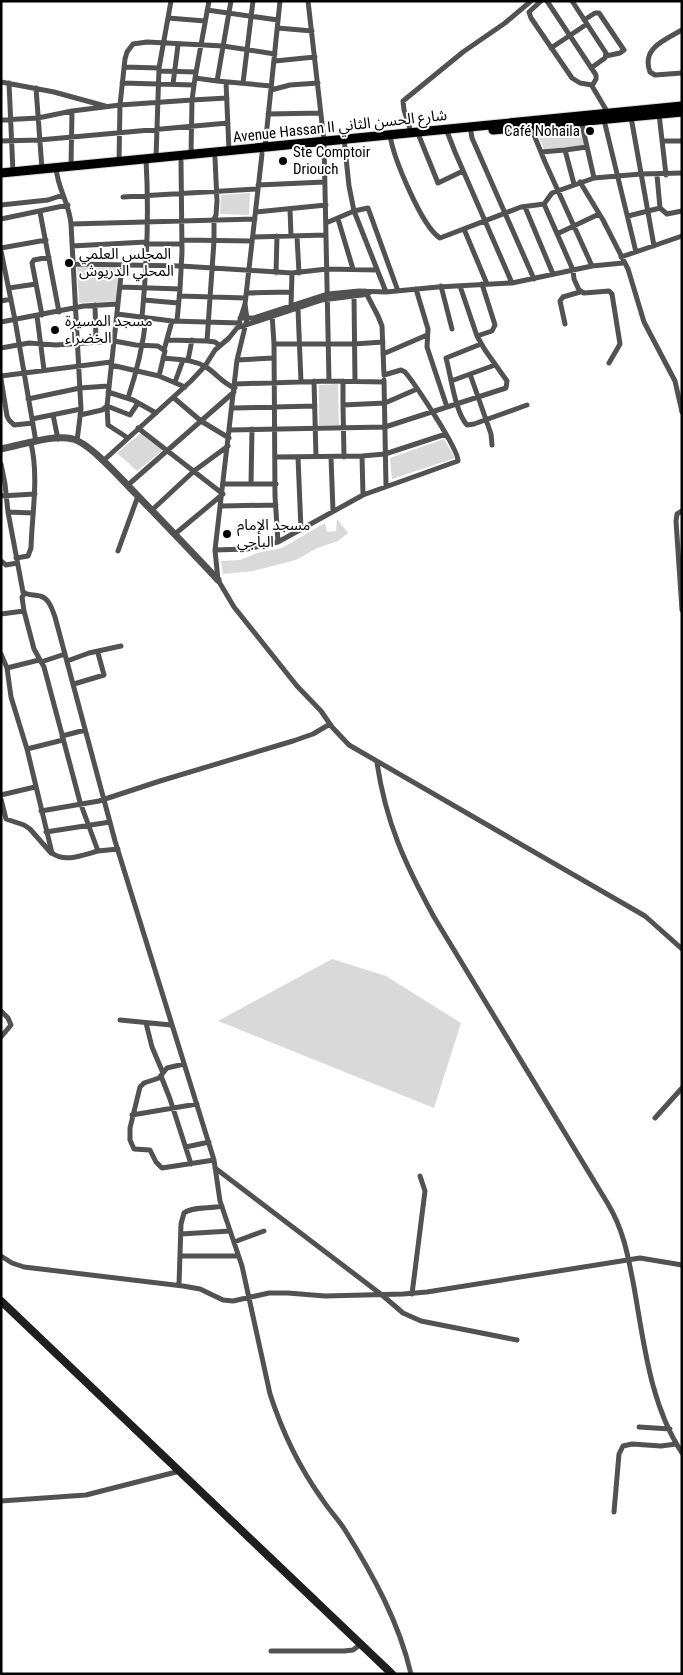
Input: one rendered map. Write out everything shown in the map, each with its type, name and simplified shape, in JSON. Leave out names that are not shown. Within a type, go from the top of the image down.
[{"type":"main road","name":"Avenue Hassan II شارع الحسن الثاني","points":[[1,173],[42,169],[56,170],[71,166],[118,162],[215,158],[344,141],[580,119],[682,106]]},
{"type":"main road","name":"Avenue Hassan II شارع الحسن الثاني","points":[[606,116],[631,117],[682,112]]},
{"type":"main road","name":"Avenue Hassan II شارع الحسن الثاني","points":[[1,178],[56,170],[146,161],[156,158],[263,151]]},
{"type":"main road","points":[[1,1301],[392,1674]]},
{"type":"street","points":[[156,158],[159,69],[171,1]]},
{"type":"street","points":[[190,155],[192,100],[209,1]]},
{"type":"street","points":[[217,81],[231,1]]},
{"type":"street","points":[[243,83],[253,1]]},
{"type":"street","points":[[218,580],[216,550],[223,484],[237,360],[244,335],[242,323],[275,61],[280,1]]},
{"type":"street","points":[[308,1],[324,144],[329,380]]},
{"type":"street","points":[[463,170],[438,183],[415,134],[403,101],[463,52],[505,23],[530,1]]},
{"type":"street","points":[[541,1],[529,12],[550,48],[574,80],[592,85]]},
{"type":"street","points":[[547,1],[596,76],[592,85],[606,116],[617,176],[636,252]]},
{"type":"street","points":[[572,1],[604,48],[606,56]]},
{"type":"street","points":[[207,10],[278,20]]},
{"type":"street","points":[[550,48],[570,35],[595,13],[599,13],[624,50],[620,53],[606,56],[591,68]]},
{"type":"street","points":[[168,18],[205,21]]},
{"type":"street","points":[[278,28],[312,31]]},
{"type":"street","points":[[682,30],[654,47],[649,54],[648,62],[650,72],[655,75],[682,72]]},
{"type":"street","points":[[118,162],[120,105],[124,66],[127,52],[133,44],[141,42],[223,46],[275,54]]},
{"type":"street","points":[[173,84],[178,45]]},
{"type":"street","points":[[275,61],[315,57]]},
{"type":"street","points":[[124,66],[196,72]]},
{"type":"street","points":[[195,78],[271,88],[318,83]]},
{"type":"street","points":[[1,82],[36,88],[108,107]]},
{"type":"street","points":[[226,82],[228,152]]},
{"type":"street","points":[[9,83],[13,172]]},
{"type":"street","points":[[122,83],[194,85]]},
{"type":"street","points":[[36,88],[42,169]]},
{"type":"street","points":[[1,120],[38,118],[72,111],[120,105],[227,98]]},
{"type":"street","points":[[71,166],[72,111]]},
{"type":"street","points":[[268,114],[321,113]]},
{"type":"street","points":[[659,114],[666,175]]},
{"type":"street","points":[[631,117],[654,246]]},
{"type":"street","points":[[580,119],[594,178]]},
{"type":"street","points":[[1,141],[39,140],[228,123]]},
{"type":"street","points":[[530,124],[592,266]]},
{"type":"street","points":[[470,129],[472,138],[534,279]]},
{"type":"street","points":[[447,131],[512,283]]},
{"type":"street","points":[[390,137],[411,193],[432,231],[442,238],[521,207],[544,204],[550,195],[594,178],[641,174],[682,174]]},
{"type":"street","points":[[344,141],[354,211],[386,292]]},
{"type":"street","points":[[662,141],[682,141]]},
{"type":"street","points":[[541,152],[587,148]]},
{"type":"street","points":[[565,150],[577,184],[599,214],[628,270],[644,322],[675,381],[682,412]]},
{"type":"street","points":[[207,341],[214,219],[216,215],[215,158]]},
{"type":"street","points":[[159,376],[164,350],[180,296],[182,242],[181,160]]},
{"type":"street","points":[[128,398],[143,346],[147,221],[146,161]]},
{"type":"street","points":[[56,170],[68,205],[71,224],[80,388],[77,441]]},
{"type":"street","points":[[657,175],[660,208],[667,214],[682,211]]},
{"type":"street","points":[[124,197],[325,182]]},
{"type":"street","points":[[1,205],[34,202],[63,195]]},
{"type":"street","points":[[544,204],[573,270],[574,279],[580,292]]},
{"type":"street","points":[[1,219],[68,205]]},
{"type":"street","points":[[256,212],[326,205]]},
{"type":"street","points":[[525,207],[553,274]]},
{"type":"street","points":[[326,223],[354,211],[368,208],[398,291]]},
{"type":"street","points":[[628,216],[660,208]]},
{"type":"street","points":[[290,209],[299,272]]},
{"type":"street","points":[[40,212],[59,312]]},
{"type":"street","points":[[557,234],[599,214]]},
{"type":"street","points":[[71,224],[255,219]]},
{"type":"street","points":[[338,219],[352,268]]},
{"type":"street","points":[[464,229],[485,284],[495,325],[492,331],[477,336]]},
{"type":"street","points":[[72,246],[326,235]]},
{"type":"street","points":[[276,273],[277,236]]},
{"type":"street","points":[[620,257],[682,236]]},
{"type":"street","points":[[1,561],[5,565],[30,555],[35,494],[35,467],[32,421],[1,249],[46,240]]},
{"type":"street","points":[[44,370],[33,262],[49,257]]},
{"type":"street","points":[[102,461],[174,398],[205,366],[219,346],[247,319],[298,309],[328,296],[354,296],[371,291],[386,292],[441,286],[512,283],[592,266],[623,263]]},
{"type":"street","points":[[74,264],[181,266],[276,273],[352,268],[376,270]]},
{"type":"street","points":[[122,266],[107,406],[108,425],[128,438]]},
{"type":"street","points":[[291,306],[292,273]]},
{"type":"street","points":[[9,288],[36,284]]},
{"type":"street","points":[[441,286],[452,329]]},
{"type":"street","points":[[230,430],[385,427],[504,389],[507,386],[507,381],[477,336],[460,286]]},
{"type":"street","points":[[120,287],[180,289]]},
{"type":"street","points":[[416,289],[428,329],[427,347],[447,407]]},
{"type":"street","points":[[565,324],[560,301],[563,297],[580,292],[609,291],[612,294],[620,344],[609,363]]},
{"type":"street","points":[[180,296],[246,298],[291,292]]},
{"type":"street","points":[[116,314],[174,321],[242,323],[291,306],[328,296],[365,293]]},
{"type":"street","points":[[365,293],[380,320],[383,342],[386,486]]},
{"type":"street","points":[[354,296],[355,381]]},
{"type":"street","points":[[246,298],[247,319]]},
{"type":"street","points":[[1,301],[11,299]]},
{"type":"street","points":[[144,300],[178,303]]},
{"type":"street","points":[[1,322],[95,305],[118,304]]},
{"type":"street","points":[[95,305],[96,342]]},
{"type":"street","points":[[298,309],[301,382]]},
{"type":"street","points":[[272,314],[278,542]]},
{"type":"street","points":[[383,354],[427,335]]},
{"type":"street","points":[[167,340],[207,341],[215,342],[219,346]]},
{"type":"street","points":[[175,382],[192,340]]},
{"type":"street","points":[[1,348],[19,344],[77,344],[114,341],[143,346],[154,345],[164,350]]},
{"type":"street","points":[[274,344],[383,342]]},
{"type":"street","points":[[482,344],[446,358],[462,418],[467,425],[527,405]]},
{"type":"street","points":[[163,358],[185,360],[205,366],[235,388],[274,383],[329,380],[384,382]]},
{"type":"street","points":[[237,360],[274,358]]},
{"type":"street","points":[[107,406],[102,410],[53,414],[14,425],[9,420],[1,378],[24,372],[111,364],[159,376],[185,387]]},
{"type":"street","points":[[451,381],[495,365]]},
{"type":"street","points":[[216,550],[247,549],[278,542],[363,495],[458,461],[458,455],[446,434],[404,371],[396,371],[384,375]]},
{"type":"street","points":[[470,374],[486,420],[492,446]]},
{"type":"street","points":[[314,381],[316,457]]},
{"type":"street","points":[[343,381],[344,457]]},
{"type":"street","points":[[28,399],[80,388],[108,386]]},
{"type":"street","points":[[128,485],[202,421],[235,388]]},
{"type":"street","points":[[343,405],[385,403],[417,389]]},
{"type":"street","points":[[108,392],[128,398],[156,413]]},
{"type":"street","points":[[174,398],[202,421],[229,438]]},
{"type":"street","points":[[107,406],[130,415],[138,403]]},
{"type":"street","points":[[233,408],[315,406]]},
{"type":"street","points":[[53,414],[58,438]]},
{"type":"street","points":[[138,428],[223,494]]},
{"type":"street","points":[[251,484],[252,429]]},
{"type":"street","points":[[275,457],[344,457],[385,454],[446,434]]},
{"type":"street","points":[[1,449],[58,438],[77,441],[128,485],[218,580],[241,616],[349,745],[377,763],[645,916],[682,949]]},
{"type":"street","points":[[152,510],[194,471],[228,446]]},
{"type":"street","points":[[362,456],[363,495]]},
{"type":"street","points":[[298,457],[301,530]]},
{"type":"street","points":[[331,457],[333,511]]},
{"type":"street","points":[[1,464],[4,495],[21,582],[25,593],[22,597],[24,611],[34,649],[44,667],[81,805],[98,851]]},
{"type":"street","points":[[223,484],[276,484]]},
{"type":"street","points":[[4,495],[35,494]]},
{"type":"street","points":[[175,534],[223,494]]},
{"type":"street","points":[[118,551],[138,496]]},
{"type":"street","points":[[222,506],[276,505]]},
{"type":"street","points":[[682,510],[677,518],[676,536],[682,610]]},
{"type":"street","points":[[8,512],[33,513]]},
{"type":"street","points":[[25,593],[39,595],[46,600],[55,617],[110,822],[214,1160],[222,1206],[249,1296],[270,1394],[283,1430],[306,1473],[322,1500],[344,1529],[381,1594],[400,1633],[412,1674]]},
{"type":"street","points":[[1,614],[24,611]]},
{"type":"street","points":[[67,661],[89,653],[122,646]]},
{"type":"street","points":[[74,684],[104,675],[98,652]]},
{"type":"street","points":[[1,654],[7,668],[11,697],[27,750],[52,853]]},
{"type":"street","points":[[7,668],[65,654]]},
{"type":"street","points":[[41,812],[104,800],[293,741],[312,734],[330,724]]},
{"type":"street","points":[[27,750],[85,730]]},
{"type":"street","points":[[377,763],[387,812],[408,869],[434,917],[616,1216],[624,1238],[655,1395],[676,1444],[682,1453]]},
{"type":"street","points":[[1,795],[35,787]]},
{"type":"street","points":[[1,799],[6,819],[30,829],[52,853],[60,858],[77,857],[98,851],[118,849]]},
{"type":"street","points":[[46,832],[110,822]]},
{"type":"street","points":[[1,1011],[12,1025],[6,1029],[1,1037]]},
{"type":"street","points":[[120,1020],[172,1025]]},
{"type":"street","points":[[146,1023],[152,1047],[191,1164]]},
{"type":"street","points":[[184,1064],[170,1066],[162,1074],[140,1087],[132,1115],[130,1144],[134,1149],[150,1150],[160,1167],[172,1167],[214,1160]]},
{"type":"street","points":[[655,1118],[682,1088]]},
{"type":"street","points":[[132,1115],[198,1104]]},
{"type":"street","points":[[186,1147],[209,1142]]},
{"type":"street","points":[[215,1168],[403,1313],[421,1322],[517,1340]]},
{"type":"street","points":[[412,1294],[424,1191],[420,1176]]},
{"type":"street","points":[[178,1286],[182,1219],[186,1211],[222,1206]]},
{"type":"street","points":[[181,1234],[230,1231]]},
{"type":"street","points":[[234,1242],[264,1232]]},
{"type":"street","points":[[1,1256],[12,1263],[24,1267],[200,1289],[228,1301],[238,1301],[249,1296],[277,1292],[325,1296],[412,1294],[628,1259],[652,1259],[682,1265]]},
{"type":"street","points":[[180,1256],[238,1256]]},
{"type":"street","points":[[639,1427],[670,1430]]},
{"type":"street","points":[[614,1512],[619,1454],[623,1446],[632,1444],[661,1446],[676,1444]]},
{"type":"street","points":[[1,1502],[100,1493],[180,1471]]},
{"type":"street","points":[[271,1651],[344,1652],[353,1650],[361,1644]]},
{"type":"shaded area","points":[[581,128],[585,146],[544,149],[537,133]]},
{"type":"shaded area","points":[[250,193],[249,215],[220,214],[221,195]]},
{"type":"shaded area","points":[[77,267],[118,268],[117,301],[79,303]]},
{"type":"shaded area","points":[[338,384],[339,425],[319,425],[319,385]]},
{"type":"shaded area","points":[[141,433],[163,450],[137,471],[117,453]]},
{"type":"shaded area","points":[[444,439],[455,458],[392,479],[390,458]]},
{"type":"shaded area","points":[[337,519],[348,533],[338,541],[317,548],[296,560],[253,571],[223,574],[221,561],[240,560],[257,553],[282,548],[325,523],[327,532],[336,531]]},
{"type":"shaded area","points":[[332,959],[386,976],[461,1023],[434,1108],[218,1021]]},
{"type":"place","name":"Café Nohaila","points":[[590,131]]},
{"type":"place","name":"Ste Comptoir Driouch","points":[[283,161]]},
{"type":"place","name":"المجلس العلمي المحلي الدريوش","points":[[69,263]]},
{"type":"place","name":"مسجد المسيرة الخضراء","points":[[55,330]]},
{"type":"place","name":"مسجد الإمام الباجي","points":[[227,534]]}]
